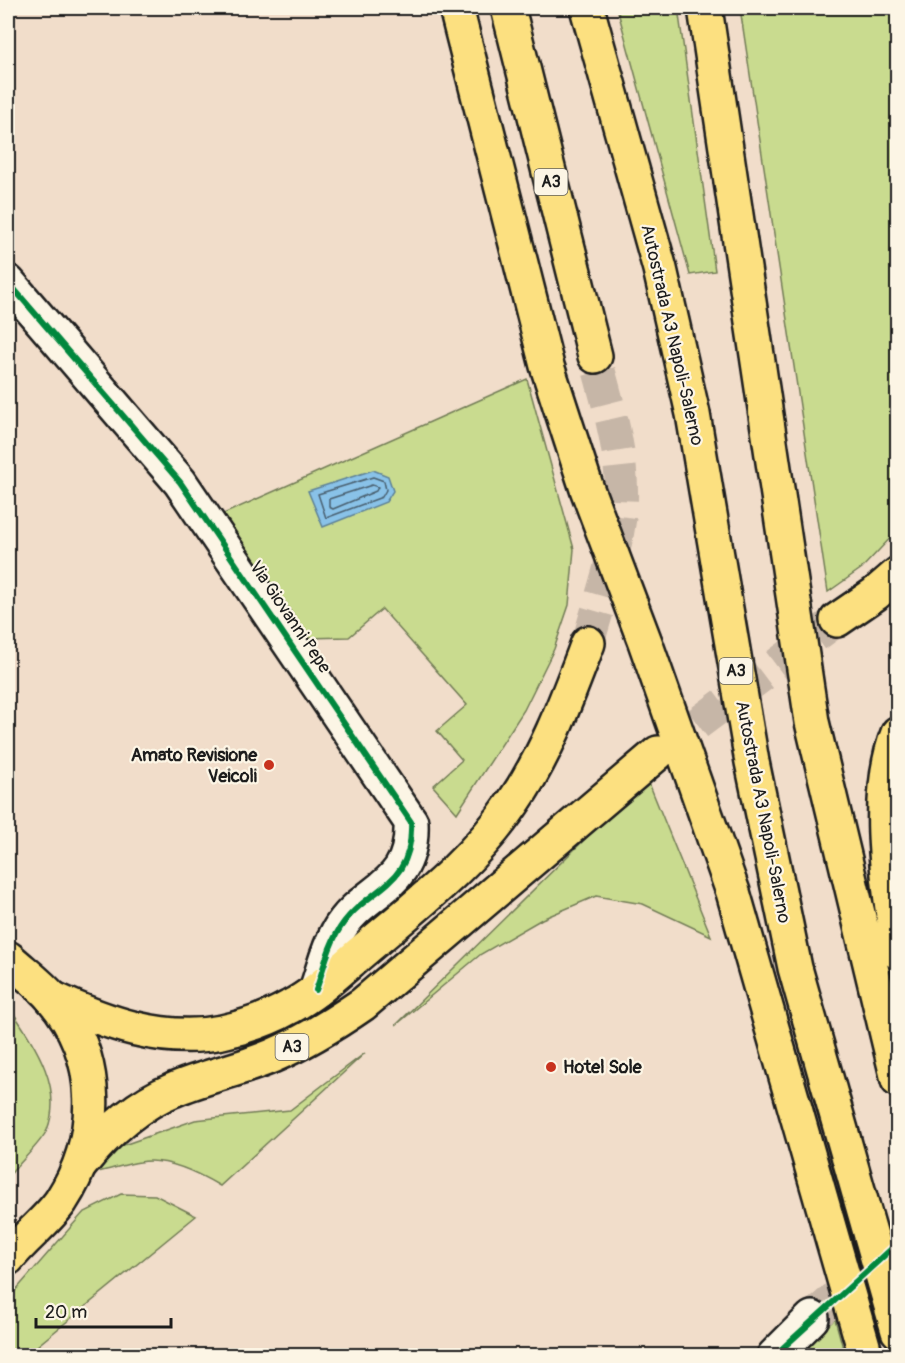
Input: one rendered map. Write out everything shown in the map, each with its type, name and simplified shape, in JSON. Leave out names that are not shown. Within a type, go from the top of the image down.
[{"type":"main road","points":[[456,8],[547,366],[587,489],[645,642],[733,892],[866,1356]]},
{"type":"main road","name":"A3","points":[[508,8],[595,356]]},
{"type":"main road","name":"Autostrada A3 Napoli-Salerno","points":[[588,8],[660,268],[693,414],[752,762],[795,968],[897,1331]]},
{"type":"main road","points":[[705,8],[812,722],[897,1080]]},
{"type":"main road","points":[[837,620],[875,594],[897,574]]},
{"type":"main road","name":"A3","points":[[52,998],[90,1016],[137,1030],[182,1035],[220,1033],[259,1022],[292,1007],[316,990],[451,876],[485,840],[513,804],[536,767],[588,643]]},
{"type":"main road","points":[[897,733],[886,786],[884,842],[897,952]]},
{"type":"main road","name":"A3","points":[[81,1164],[103,1137],[138,1109],[172,1090],[270,1057],[316,1036],[363,1004],[658,753]]},
{"type":"main road","points":[[8,958],[52,998],[76,1035],[90,1076],[92,1121],[81,1164],[60,1203],[14,1245]]},
{"type":"street","name":"Via Giovanni Pepe","points":[[8,282],[180,482],[411,822],[411,841],[404,865],[387,885],[364,902],[337,932],[316,990]]},
{"type":"street","points":[[774,1356],[812,1318]]},
{"type":"green space","points":[[617,8],[678,8],[715,271],[690,275]]},
{"type":"green space","points":[[740,8],[897,8],[897,531],[862,568],[828,592]]},
{"type":"green space","points":[[527,379],[574,549],[569,605],[554,649],[524,710],[457,813],[433,786],[462,760],[437,731],[467,705],[382,609],[349,637],[307,638],[221,515]]},
{"type":"green space","points":[[647,778],[711,936],[643,904],[596,896],[542,919],[481,954],[396,1025]]},
{"type":"green space","points":[[8,1005],[43,1064],[52,1096],[47,1130],[8,1177]]},
{"type":"green space","points":[[365,1053],[220,1186],[192,1171],[160,1162],[140,1162],[98,1172],[118,1147],[195,1120],[290,1110]]},
{"type":"green space","points":[[121,1194],[155,1195],[196,1216],[26,1355],[8,1353],[8,1299],[83,1213]]},
{"type":"green space","points":[[835,1319],[845,1355],[796,1356]]},
{"type":"water","points":[[373,470],[388,476],[393,491],[386,502],[323,527],[308,491]]},
{"type":"tunnel","points":[[588,643],[615,544],[622,490],[618,451],[595,356]]},
{"type":"tunnel","points":[[658,753],[837,620]]},
{"type":"tunnel","points":[[812,1318],[898,1243]]},
{"type":"cycle path","points":[[8,282],[180,482],[411,822],[410,845],[404,862],[396,875],[360,906],[337,933],[316,990]]},
{"type":"cycle path","points":[[774,1356],[898,1243]]},
{"type":"place","name":"Amato Revisione Veicoli","points":[[269,765]]},
{"type":"place","name":"Hotel Sole","points":[[551,1067]]}]
